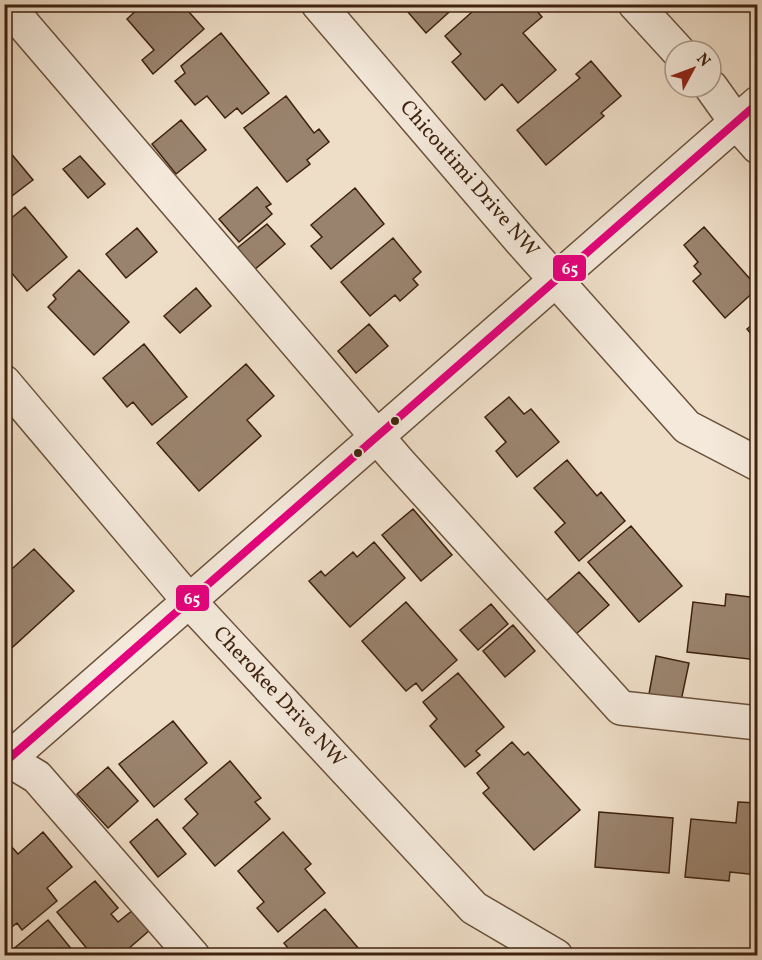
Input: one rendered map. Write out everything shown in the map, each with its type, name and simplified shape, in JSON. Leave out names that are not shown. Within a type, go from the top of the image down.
[{"type":"street","points":[[18,4],[17,17],[377,437],[621,708],[758,723]]},
{"type":"street","name":"Chicoutimi Drive NW","points":[[318,4],[521,241],[687,427],[758,465]]},
{"type":"street","points":[[635,4],[667,39]]},
{"type":"street","points":[[723,95],[747,112],[758,147]]},
{"type":"street","points":[[193,956],[37,777],[6,760],[190,602],[747,112]]},
{"type":"street","name":"Cherokee Drive NW","points":[[4,382],[190,602],[474,908],[556,956]]},
{"type":"building","points":[[143,4],[182,4],[204,29],[153,74],[142,60],[154,50],[127,19]]},
{"type":"building","points":[[401,4],[458,4],[426,33]]},
{"type":"building","points":[[481,4],[531,4],[542,17],[523,33],[556,70],[518,103],[502,84],[485,100],[452,62],[461,54],[445,36]]},
{"type":"building","points":[[221,33],[269,93],[242,114],[237,108],[225,118],[207,96],[195,105],[175,81],[185,73],[181,66]]},
{"type":"building","points":[[591,61],[621,96],[601,113],[604,116],[546,165],[517,130],[580,78],[576,74]]},
{"type":"building","points":[[286,96],[314,133],[319,129],[329,142],[307,160],[310,164],[287,182],[244,128]]},
{"type":"building","points":[[181,120],[206,150],[176,174],[152,144]]},
{"type":"building","points":[[4,145],[33,180],[4,202]]},
{"type":"building","points":[[80,156],[105,184],[88,198],[63,169]]},
{"type":"building","points":[[257,187],[271,204],[266,207],[272,214],[239,242],[219,219]]},
{"type":"building","points":[[355,188],[384,224],[331,269],[311,246],[322,237],[311,225]]},
{"type":"building","points":[[25,207],[67,257],[27,291],[4,264],[4,224]]},
{"type":"building","points":[[267,224],[285,244],[254,270],[236,249]]},
{"type":"building","points":[[704,227],[758,288],[725,318],[693,281],[701,274],[694,266],[698,262],[684,245]]},
{"type":"building","points":[[137,228],[157,252],[126,278],[106,254]]},
{"type":"building","points":[[393,238],[421,272],[413,279],[418,285],[400,301],[395,295],[370,316],[341,282]]},
{"type":"building","points":[[79,270],[129,322],[94,355],[48,307],[56,299],[53,295]]},
{"type":"building","points":[[196,288],[211,306],[180,333],[164,316]]},
{"type":"building","points":[[758,320],[758,342],[747,329]]},
{"type":"building","points":[[369,324],[388,346],[356,373],[338,351]]},
{"type":"building","points":[[144,344],[187,397],[152,425],[133,402],[127,407],[103,378]]},
{"type":"building","points":[[246,364],[274,396],[247,420],[261,436],[199,491],[157,443]]},
{"type":"building","points":[[509,397],[524,414],[531,409],[559,442],[517,477],[496,451],[506,442],[485,417]]},
{"type":"building","points":[[567,460],[597,496],[601,492],[625,521],[579,561],[555,532],[565,523],[534,488]]},
{"type":"building","points":[[413,509],[452,555],[421,581],[382,535]]},
{"type":"building","points":[[631,526],[682,586],[639,622],[588,562]]},
{"type":"building","points":[[374,542],[405,578],[350,627],[309,581],[321,571],[325,576],[353,552],[357,557]]},
{"type":"building","points":[[34,549],[74,591],[4,655],[4,576]]},
{"type":"building","points":[[579,572],[609,605],[576,634],[546,601]]},
{"type":"building","points":[[726,594],[758,598],[758,660],[687,652],[693,602],[725,606]]},
{"type":"building","points":[[406,602],[457,660],[422,691],[416,683],[406,691],[362,641]]},
{"type":"building","points":[[491,604],[508,624],[478,650],[460,630]]},
{"type":"building","points":[[513,625],[535,651],[505,677],[483,651]]},
{"type":"building","points":[[656,656],[689,663],[681,701],[649,694]]},
{"type":"building","points":[[458,673],[504,727],[476,751],[480,755],[465,767],[430,726],[437,719],[423,702]]},
{"type":"building","points":[[173,721],[207,763],[154,807],[119,764]]},
{"type":"building","points":[[512,742],[524,755],[528,752],[580,810],[534,850],[483,793],[489,788],[477,773]]},
{"type":"building","points":[[230,761],[261,798],[255,802],[270,819],[215,866],[183,828],[198,814],[185,799]]},
{"type":"building","points":[[108,767],[138,801],[108,828],[77,794]]},
{"type":"building","points":[[738,802],[758,803],[758,875],[730,872],[729,881],[685,877],[691,819],[736,823]]},
{"type":"building","points":[[599,812],[673,818],[669,873],[595,867]]},
{"type":"building","points":[[157,819],[186,854],[158,877],[130,842]]},
{"type":"building","points":[[43,832],[72,867],[47,888],[57,901],[22,930],[17,923],[4,933],[4,852],[11,846],[18,854]]},
{"type":"building","points":[[283,832],[311,864],[305,869],[325,893],[278,932],[257,908],[264,902],[238,871]]},
{"type":"building","points":[[95,881],[118,908],[111,914],[118,922],[133,910],[150,930],[120,956],[93,956],[57,912]]},
{"type":"building","points":[[325,909],[365,956],[294,956],[284,943]]},
{"type":"building","points":[[48,920],[77,956],[5,956]]},
{"type":"transit line","name":"65","points":[[4,763],[758,103]]}]
